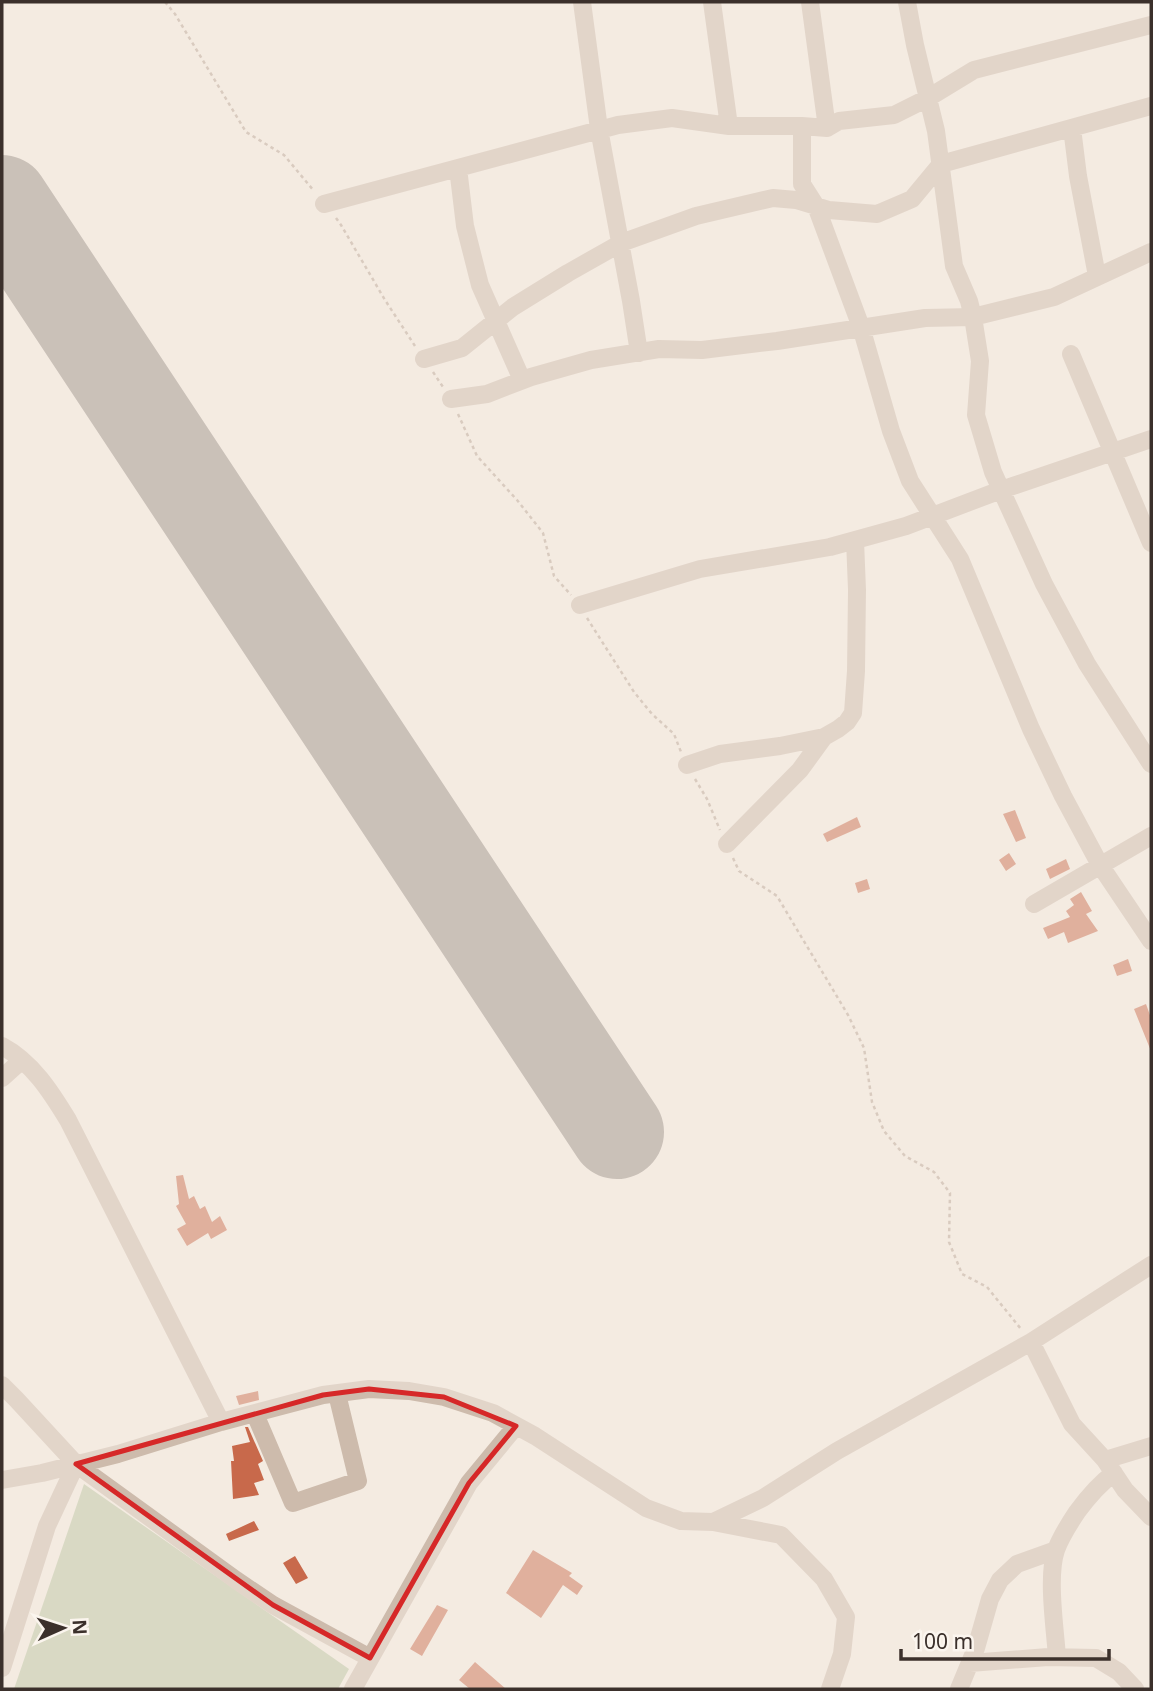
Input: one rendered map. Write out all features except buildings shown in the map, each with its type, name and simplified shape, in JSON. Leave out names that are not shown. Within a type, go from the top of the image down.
[{"type":"street","points":[[582,2],[599,129],[639,352]]},
{"type":"street","points":[[712,2],[729,126]]},
{"type":"street","points":[[810,2],[827,128]]},
{"type":"street","points":[[907,2],[936,131],[954,266],[973,317],[980,361],[976,415],[993,472],[1044,584],[1087,664],[1151,765]]},
{"type":"street","points":[[324,204],[599,129],[672,118],[729,126],[827,128],[839,121],[894,116],[974,70],[1151,25]]},
{"type":"street","points":[[424,359],[462,348],[513,307],[621,243],[696,216],[773,198],[796,200],[829,210],[877,214],[912,199],[941,164],[1151,106]]},
{"type":"street","points":[[802,126],[802,184],[816,206],[861,327],[891,432],[910,481],[960,559],[1031,729],[1100,865],[1151,941]]},
{"type":"street","points":[[1072,128],[1077,176],[1097,276]]},
{"type":"street","points":[[457,168],[464,226],[480,285],[522,380]]},
{"type":"street","points":[[451,399],[487,394],[522,380],[590,360],[639,352],[659,349],[702,350],[925,318],[973,317],[1054,297],[1151,252]]},
{"type":"street","points":[[1071,354],[1151,542]]},
{"type":"street","points":[[580,605],[700,569],[830,547],[906,526],[1001,490],[1151,439]]},
{"type":"street","points":[[687,765],[720,754],[824,737],[847,722],[853,713],[856,671],[855,540]]},
{"type":"street","points":[[727,844],[800,770],[824,737]]},
{"type":"street","points":[[1034,904],[1151,836]]},
{"type":"street","points":[[2,1046],[41,1078],[68,1120],[221,1422]]},
{"type":"street","points":[[2,1078],[22,1060]]},
{"type":"street","points":[[713,1522],[763,1498],[837,1451],[1031,1342],[1151,1265]]},
{"type":"street","points":[[1031,1342],[1072,1424],[1110,1467],[1125,1490],[1151,1517]]},
{"type":"street","points":[[2,1385],[76,1464],[273,1605],[370,1658]]},
{"type":"street","points":[[2,1480],[118,1454],[221,1422],[323,1395],[369,1389],[409,1391],[444,1397],[493,1413],[646,1508],[681,1521],[713,1522],[781,1535],[824,1579],[846,1616],[842,1654],[830,1689]]},
{"type":"street","points":[[255,1414],[293,1503],[358,1481],[337,1394]]},
{"type":"street","points":[[353,1689],[469,1483],[516,1426]]},
{"type":"street","points":[[1057,1657],[1052,1579],[1056,1550],[1065,1530],[1110,1467],[1151,1446]]},
{"type":"street","points":[[2,1668],[47,1526],[76,1464]]},
{"type":"street","points":[[959,1689],[980,1638],[990,1599],[1000,1580],[1017,1564],[1056,1550]]},
{"type":"street","points":[[970,1663],[1057,1657],[1096,1658],[1119,1672],[1135,1689]]},
{"type":"path","points":[[165,2],[175,14],[246,132],[284,155],[341,225],[385,300],[451,399],[477,456],[543,533],[554,576],[580,605],[634,692],[652,714],[674,734],[739,871],[777,896],[848,1015],[864,1048],[872,1102],[884,1131],[905,1156],[934,1172],[950,1193],[949,1242],[962,1274],[987,1287],[1031,1342]]},
{"type":"highlighted area","points":[[369,1389],[444,1397],[516,1426],[469,1483],[370,1658],[273,1605],[76,1464],[323,1395]]},
{"type":"green space","points":[[84,1484],[349,1669],[338,1689],[14,1689]]},
{"type":"runway","points":[[2,202],[617,1132]]}]
